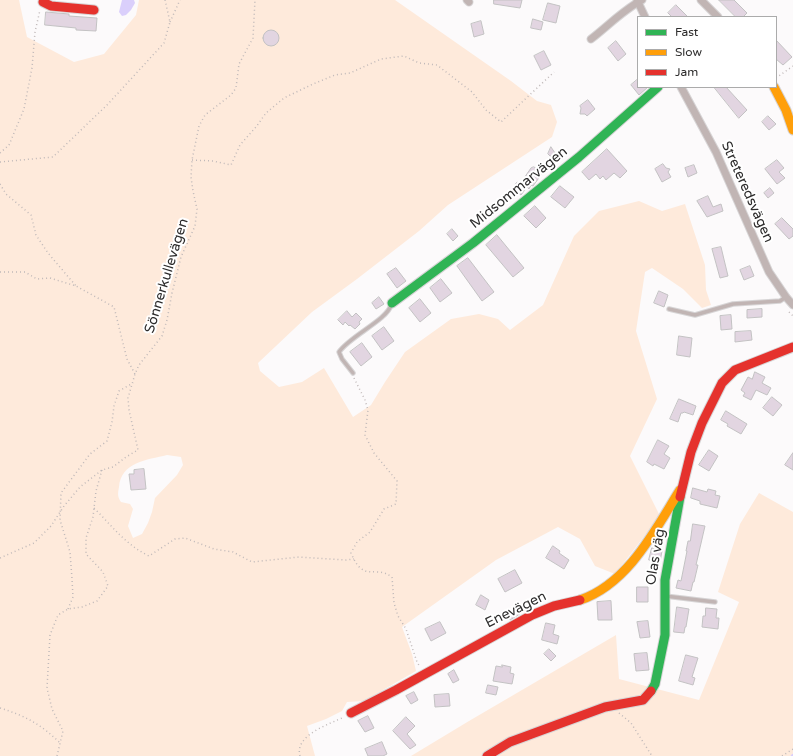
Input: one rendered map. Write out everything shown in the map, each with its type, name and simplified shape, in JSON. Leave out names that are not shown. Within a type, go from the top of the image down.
[{"type":"street","points":[[701,0],[717,16]]},
{"type":"street","points":[[43,1],[51,6],[94,10]]},
{"type":"street","points":[[591,39],[610,25],[632,5],[639,1],[645,16]]},
{"type":"street","name":"Midsommarvägen","points":[[392,303],[472,243],[579,158],[657,88]]},
{"type":"street","name":"Streteredsvägen","points":[[682,88],[716,152],[769,272],[793,305]]},
{"type":"street","points":[[775,88],[786,110],[793,130]]},
{"type":"street","name":"Olas väg","points":[[487,756],[510,742],[605,707],[643,700],[649,695],[654,684],[665,635],[665,580],[682,487],[688,462],[702,423],[722,383],[735,370],[793,347]]},
{"type":"street","name":"Enevägen","points":[[351,713],[532,615],[549,608],[575,602],[603,589],[618,576],[634,558],[682,487]]},
{"type":"lane","points":[[669,309],[695,315],[732,304],[780,301],[786,297]]},
{"type":"lane","points":[[353,373],[342,359],[339,352],[348,342],[387,312],[392,303]]},
{"type":"lane","points":[[664,596],[715,602]]},
{"type":"path","points":[[166,0],[170,22]]},
{"type":"path","points":[[0,162],[53,157],[108,104],[164,43],[170,22],[180,0]]},
{"type":"path","name":"Sönnerkullevägen","points":[[102,470],[114,467],[126,457],[138,450],[129,410],[128,398],[139,365],[162,336],[181,257],[195,226],[197,209],[191,177],[192,160],[199,126],[206,115],[217,104],[231,95],[236,88],[239,64],[253,38],[255,0]]},
{"type":"path","points":[[0,153],[9,145],[24,109],[32,68],[35,32],[43,1]]},
{"type":"path","points":[[192,160],[213,161],[231,165],[240,145],[266,113],[284,98],[335,75],[350,73],[381,59],[404,56],[419,63],[437,65],[472,92],[486,110],[501,122],[554,72]]},
{"type":"path","points":[[777,77],[793,66]]},
{"type":"path","points":[[0,184],[6,194],[31,215],[36,235],[48,253],[76,286]]},
{"type":"path","points":[[0,272],[25,272],[37,279],[50,278],[76,286],[114,307],[127,359],[135,374]]},
{"type":"path","points":[[353,373],[356,384],[365,400],[368,410],[365,435],[374,453],[397,481],[396,504],[384,510],[370,532],[357,542],[351,553],[356,563],[366,572],[385,572],[392,577],[394,603],[398,616],[406,629],[417,662],[424,674]]},
{"type":"path","points":[[68,609],[73,597],[72,579],[70,552],[60,520],[61,493],[90,454],[107,441],[114,406],[119,391],[133,383]]},
{"type":"path","points":[[0,558],[34,543],[51,526],[80,487],[102,470]]},
{"type":"path","points":[[58,756],[63,731],[52,709],[47,688],[50,635],[58,615],[68,609],[82,607],[97,601],[108,586],[103,572],[86,554],[86,538],[93,517],[96,491],[102,470]]},
{"type":"path","points":[[94,508],[137,550],[149,556],[176,539],[185,538],[214,549],[233,552],[252,562],[299,557],[339,560],[354,559]]},
{"type":"path","points":[[0,708],[37,723],[61,744]]},
{"type":"path","points":[[618,712],[631,723],[652,756]]},
{"type":"path","points":[[300,756],[299,753],[301,744],[308,735],[351,713]]},
{"type":"path","points":[[782,756],[793,749]]},
{"type":"shaded area","points":[[0,0],[19,0],[27,37],[74,62],[104,54],[136,15],[139,0],[395,0],[511,81],[537,101],[551,105],[557,122],[552,137],[448,205],[419,231],[312,312],[258,363],[260,371],[279,387],[302,382],[324,368],[353,417],[371,405],[405,352],[451,319],[479,314],[498,319],[510,330],[543,305],[574,236],[599,211],[639,201],[662,211],[685,204],[705,265],[706,290],[711,305],[702,308],[683,289],[652,268],[645,272],[636,331],[657,399],[630,456],[660,516],[615,574],[595,566],[580,539],[558,527],[496,560],[402,627],[412,654],[416,671],[364,701],[347,702],[342,711],[307,726],[315,756],[0,756]],"holes":[[[167,455],[181,457],[183,465],[177,475],[155,498],[152,512],[142,534],[133,538],[128,526],[133,509],[130,504],[121,502],[118,494],[121,479],[125,472],[130,467],[151,459]]]},
{"type":"shaded area","points":[[122,0],[134,0],[135,3],[126,15],[122,16],[119,12]]},
{"type":"shaded area","points":[[759,493],[793,512],[793,756],[411,756],[616,635],[619,679],[699,700],[739,602],[718,592],[740,524]]},
{"type":"building","points":[[494,0],[522,0],[520,8],[494,4]]},
{"type":"building","points":[[719,0],[734,0],[747,13],[744,16],[735,16]]},
{"type":"building","points":[[548,3],[560,6],[556,23],[543,20]]},
{"type":"building","points":[[676,5],[687,16],[671,16],[668,13]]},
{"type":"building","points":[[46,12],[69,14],[69,16],[97,18],[96,31],[76,30],[76,28],[45,25]]},
{"type":"building","points":[[533,19],[543,22],[541,30],[531,28]]},
{"type":"building","points":[[481,21],[484,34],[474,37],[471,24]]},
{"type":"building","points":[[268,30],[274,30],[279,35],[277,44],[274,46],[268,46],[263,41],[263,35]]},
{"type":"building","points":[[616,41],[626,54],[618,61],[608,48]]},
{"type":"building","points":[[777,41],[792,57],[783,65],[777,60]]},
{"type":"building","points":[[544,51],[551,65],[541,70],[534,56]]},
{"type":"building","points":[[637,80],[637,88],[647,88],[639,95],[631,85]]},
{"type":"building","points":[[715,88],[727,88],[747,110],[739,118]]},
{"type":"building","points":[[588,100],[595,109],[587,116],[585,114],[580,114],[580,106]]},
{"type":"building","points":[[768,116],[776,124],[769,130],[762,122]]},
{"type":"building","points":[[551,147],[555,153],[553,156],[548,154]]},
{"type":"building","points":[[607,149],[627,171],[620,178],[614,173],[606,180],[603,176],[600,179],[596,174],[589,180],[582,172]]},
{"type":"building","points":[[777,160],[784,168],[779,172],[785,178],[777,184],[765,169]]},
{"type":"building","points":[[663,164],[666,168],[670,169],[668,172],[671,177],[662,182],[655,169]]},
{"type":"building","points":[[694,165],[697,173],[688,177],[685,168]]},
{"type":"building","points":[[534,167],[541,171],[541,175],[533,186],[531,185],[529,189],[527,187],[521,195],[512,189],[517,182],[520,184],[531,168]]},
{"type":"building","points":[[560,186],[574,197],[565,208],[551,197]]},
{"type":"building","points":[[770,188],[774,193],[768,198],[764,193]]},
{"type":"building","points":[[708,196],[713,207],[721,204],[723,211],[707,217],[697,201]]},
{"type":"building","points":[[535,206],[546,218],[536,228],[524,216]]},
{"type":"building","points":[[782,218],[793,229],[793,236],[789,239],[775,224]]},
{"type":"building","points":[[452,229],[458,236],[453,241],[447,234]]},
{"type":"building","points":[[497,235],[524,268],[513,277],[486,245]]},
{"type":"building","points":[[721,247],[728,276],[720,278],[712,249]]},
{"type":"building","points":[[468,258],[494,292],[482,301],[457,266]]},
{"type":"building","points":[[750,266],[754,276],[744,280],[740,270]]},
{"type":"building","points":[[396,268],[406,281],[397,288],[387,274]]},
{"type":"building","points":[[441,279],[452,293],[440,302],[430,288]]},
{"type":"building","points":[[659,291],[668,295],[664,307],[654,303]]},
{"type":"building","points":[[379,297],[384,304],[376,309],[372,303]]},
{"type":"building","points":[[420,299],[431,313],[420,322],[409,308]]},
{"type":"building","points":[[762,309],[762,317],[747,318],[747,310]]},
{"type":"building","points":[[347,311],[352,317],[356,313],[362,319],[359,322],[360,324],[355,329],[345,322],[343,325],[338,320]]},
{"type":"building","points":[[731,315],[732,329],[721,330],[720,316]]},
{"type":"building","points":[[384,327],[394,341],[382,350],[372,336]]},
{"type":"building","points":[[751,331],[752,340],[735,342],[735,332]]},
{"type":"building","points":[[679,336],[692,338],[690,357],[677,355]]},
{"type":"building","points":[[362,343],[372,357],[361,366],[350,352]]},
{"type":"building","points":[[755,372],[765,377],[762,383],[771,388],[767,395],[756,390],[751,400],[743,396],[745,393],[741,390],[748,377],[752,379]]},
{"type":"building","points":[[772,397],[782,405],[773,416],[763,408]]},
{"type":"building","points":[[679,399],[696,406],[693,415],[684,412],[681,413],[678,422],[670,419]]},
{"type":"building","points":[[726,411],[747,424],[741,434],[727,426],[728,424],[721,420]]},
{"type":"building","points":[[658,440],[669,446],[664,454],[670,458],[664,469],[654,464],[653,466],[647,462]]},
{"type":"building","points":[[709,450],[718,456],[709,471],[699,465]]},
{"type":"building","points":[[793,453],[793,470],[785,465]]},
{"type":"building","points":[[144,469],[146,489],[131,490],[129,474],[134,474],[134,470]]},
{"type":"building","points":[[693,488],[707,492],[708,489],[716,491],[715,495],[720,496],[717,508],[700,504],[700,501],[691,498]]},
{"type":"building","points":[[693,524],[705,526],[696,565],[698,565],[691,591],[676,588],[678,580],[681,581],[688,541],[690,541]]},
{"type":"building","points":[[553,546],[560,551],[559,553],[569,560],[564,569],[546,558]]},
{"type":"building","points":[[652,548],[662,551],[660,562],[649,560]]},
{"type":"building","points":[[515,570],[522,583],[505,592],[498,579]]},
{"type":"building","points":[[637,587],[648,587],[648,602],[637,602]]},
{"type":"building","points":[[481,595],[489,600],[485,610],[476,605]]},
{"type":"building","points":[[611,601],[612,620],[598,620],[597,602]]},
{"type":"building","points":[[520,607],[523,612],[510,620],[507,615]]},
{"type":"building","points":[[677,607],[689,609],[684,633],[674,632]]},
{"type":"building","points":[[706,608],[717,609],[716,618],[719,618],[718,629],[702,627],[703,616],[705,616]]},
{"type":"building","points":[[648,621],[650,637],[640,638],[637,622]]},
{"type":"building","points":[[440,622],[446,633],[431,641],[425,629]]},
{"type":"building","points":[[546,623],[555,625],[553,634],[559,636],[557,644],[542,640]]},
{"type":"building","points":[[549,649],[556,656],[551,661],[544,654]]},
{"type":"building","points":[[647,653],[649,670],[636,671],[634,654]]},
{"type":"building","points":[[686,655],[698,658],[692,677],[695,678],[693,685],[679,681]]},
{"type":"building","points":[[502,665],[511,667],[510,673],[514,674],[512,684],[493,681],[496,666],[502,667]]},
{"type":"building","points":[[454,670],[459,680],[453,683],[448,674]]},
{"type":"building","points":[[488,685],[498,687],[496,695],[486,693]]},
{"type":"building","points":[[414,692],[418,700],[411,704],[406,696]]},
{"type":"building","points":[[449,694],[450,706],[435,707],[434,695]]},
{"type":"building","points":[[368,716],[374,728],[365,732],[358,721]]},
{"type":"building","points":[[406,717],[415,726],[407,734],[416,745],[410,749],[393,731]]},
{"type":"building","points":[[382,742],[387,754],[383,756],[368,756],[365,749]]},
{"type":"traffic: fast","points":[[392,303],[473,243],[579,157],[657,88]]},
{"type":"traffic: fast","points":[[651,691],[655,684],[665,635],[665,580],[680,497]]},
{"type":"traffic: slow","points":[[775,88],[786,110],[793,130]]},
{"type":"traffic: slow","points":[[580,600],[597,592],[612,582],[626,569],[639,554],[661,522],[680,490]]},
{"type":"traffic: jam","points":[[44,0],[43,2],[51,6],[94,10]]},
{"type":"traffic: jam","points":[[680,497],[691,452],[702,423],[722,383],[735,370],[793,347]]},
{"type":"traffic: jam","points":[[351,713],[396,690],[532,615],[554,606],[580,600]]},
{"type":"traffic: jam","points":[[487,756],[510,742],[605,707],[643,700],[651,691]]}]
